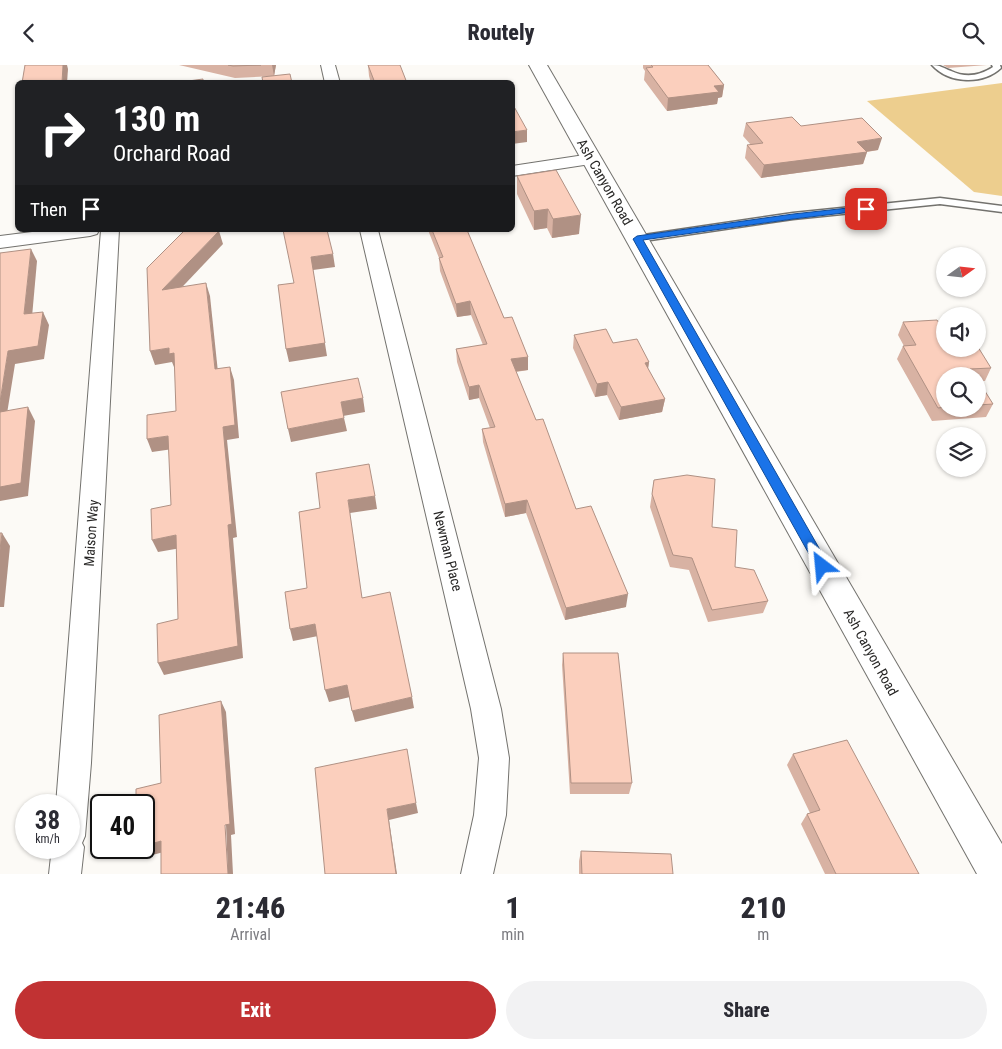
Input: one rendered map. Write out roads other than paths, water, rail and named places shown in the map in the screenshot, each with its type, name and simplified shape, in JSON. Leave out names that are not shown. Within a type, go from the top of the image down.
[{"type":"street","points":[[328,65],[332,80]]},
{"type":"street","name":"Ash Canyon Road","points":[[538,65],[998,874]]},
{"type":"street","points":[[515,171],[591,159]]},
{"type":"street","points":[[0,242],[75,232]]},
{"type":"street","name":"Maison Way","points":[[73,794],[110,232]]},
{"type":"street","name":"Newman Place","points":[[369,232],[486,709],[494,758],[490,815],[477,874]]},
{"type":"street","points":[[65,874],[67,859]]},
{"type":"lane","points":[[936,65],[952,74],[964,77],[982,77],[997,68],[996,65]]},
{"type":"lane","points":[[637,239],[793,216],[940,201],[1002,209]]}]
